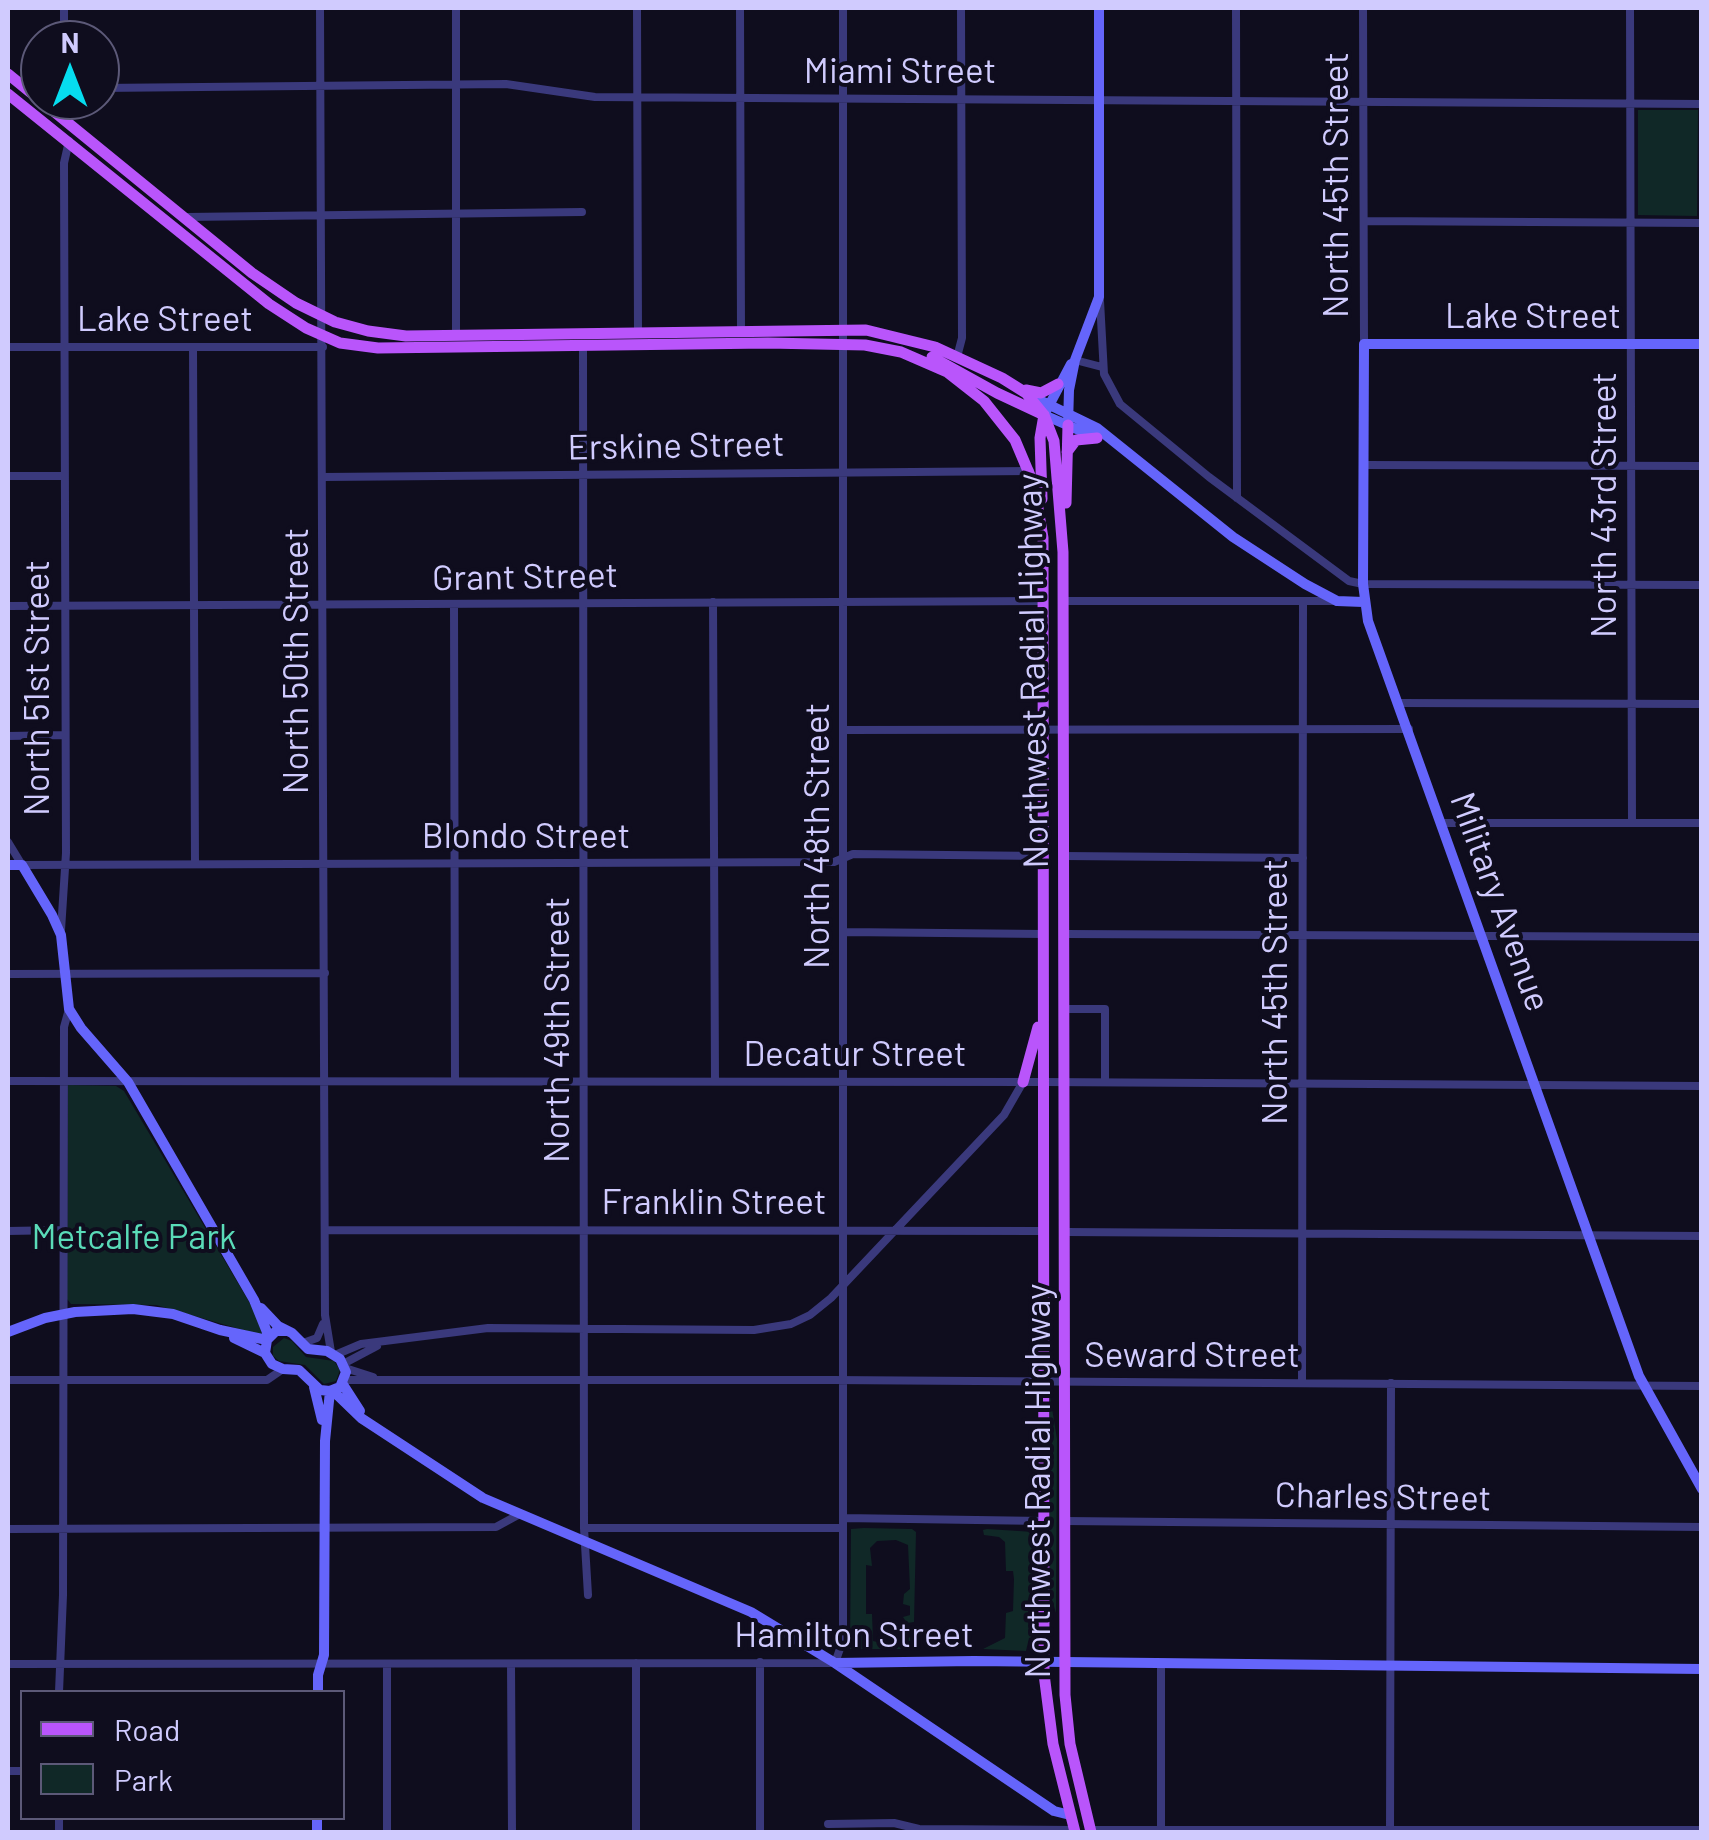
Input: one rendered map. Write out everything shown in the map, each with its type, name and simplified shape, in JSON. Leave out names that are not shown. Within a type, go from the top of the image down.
[{"type":"main road","points":[[1043,538],[1040,438],[1046,410],[1074,360],[1099,297],[1099,8]]},
{"type":"main road","name":"Northwest Radial Highway","points":[[8,94],[323,342],[378,348],[843,344],[901,352],[947,372],[972,390],[1007,427],[1030,471],[1043,538],[1044,1663],[1049,1720],[1075,1831]]},
{"type":"main road","name":"Northwest Radial Highway","points":[[70,120],[262,281],[321,316],[383,334],[843,329],[899,336],[957,357],[1021,390],[1046,410],[1054,441],[1064,601],[1064,1663],[1070,1744],[1091,1831]]},
{"type":"main road","name":"Lake Street","points":[[1364,344],[1702,344]]},
{"type":"main road","name":"North 45th Street","points":[[1364,344],[1364,602]]},
{"type":"main road","points":[[901,352],[936,358],[996,393],[1046,410],[1120,448]]},
{"type":"main road","points":[[1063,552],[1074,360]]},
{"type":"main road","points":[[1021,390],[1041,393],[1058,384]]},
{"type":"main road","points":[[1068,420],[1097,428],[1233,537],[1336,601],[1364,602]]},
{"type":"main road","points":[[1067,452],[1076,440],[1097,438]]},
{"type":"main road","name":"Military Avenue","points":[[1364,602],[1644,1385],[1702,1489]]},
{"type":"main road","name":"Blondo Street","points":[[8,865],[22,865]]},
{"type":"main road","points":[[22,865],[60,934],[69,1008],[81,1028],[128,1082],[254,1300],[268,1338],[267,1356]]},
{"type":"main road","points":[[1023,1082],[1044,998]]},
{"type":"main road","points":[[254,1300],[338,1373],[345,1391],[375,1426],[483,1498],[518,1516],[735,1604],[834,1664],[1054,1811],[1070,1814]]},
{"type":"main road","points":[[8,1332],[63,1314],[109,1309],[149,1310],[220,1330],[268,1338],[286,1331]]},
{"type":"main road","points":[[220,1330],[283,1369],[304,1373],[314,1386],[338,1373]]},
{"type":"main road","name":"North 50th Street","points":[[318,1690],[324,1654],[325,1441],[338,1373]]},
{"type":"main road","name":"North 50th Street","points":[[314,1386],[325,1441]]},
{"type":"main road","name":"Hamilton Street","points":[[834,1664],[1702,1668]]},
{"type":"street","name":"North 50th Street","points":[[320,8],[325,1315],[338,1373]]},
{"type":"street","points":[[456,8],[456,335]]},
{"type":"street","points":[[637,8],[638,334]]},
{"type":"street","points":[[740,8],[741,332]]},
{"type":"street","name":"North 48th Street","points":[[834,1664],[843,1640],[843,8]]},
{"type":"street","points":[[957,357],[962,338],[961,8]]},
{"type":"street","points":[[1236,8],[1237,498]]},
{"type":"street","name":"North 45th Street","points":[[1364,8],[1364,344]]},
{"type":"street","name":"North 43rd Street","points":[[1630,8],[1632,823]]},
{"type":"street","name":"Miami Street","points":[[120,88],[520,85],[582,96],[637,97],[1702,104]]},
{"type":"street","name":"North 51st Street","points":[[60,934],[65,864],[64,163],[69,141]]},
{"type":"street","points":[[182,217],[582,212]]},
{"type":"street","points":[[1364,221],[1702,222]]},
{"type":"street","points":[[1099,297],[1102,367],[1111,391],[1129,414],[1349,581],[1702,585]]},
{"type":"street","name":"Lake Street","points":[[8,347],[323,342]]},
{"type":"street","name":"North 49th Street","points":[[583,345],[584,1528],[588,1595]]},
{"type":"street","points":[[194,347],[195,864]]},
{"type":"street","points":[[1074,360],[1102,367]]},
{"type":"street","points":[[1364,465],[1702,466]]},
{"type":"street","name":"Erskine Street","points":[[323,477],[1030,471]]},
{"type":"street","points":[[8,476],[64,476]]},
{"type":"street","name":"Grant Street","points":[[8,606],[1042,601]]},
{"type":"street","points":[[1064,601],[1336,601]]},
{"type":"street","name":"North 45th Street","points":[[1302,1383],[1303,601]]},
{"type":"street","points":[[713,602],[715,1082]]},
{"type":"street","points":[[454,605],[455,1080]]},
{"type":"street","points":[[1400,703],[1702,704]]},
{"type":"street","points":[[844,730],[1409,729]]},
{"type":"street","points":[[8,736],[65,736]]},
{"type":"street","points":[[1442,823],[1702,823]]},
{"type":"street","points":[[8,842],[22,865]]},
{"type":"street","name":"Blondo Street","points":[[22,865],[834,862],[852,854],[1043,856]]},
{"type":"street","points":[[1064,856],[1303,858]]},
{"type":"street","points":[[844,932],[1043,934]]},
{"type":"street","points":[[1065,934],[1702,938]]},
{"type":"street","points":[[8,974],[325,973]]},
{"type":"street","points":[[58,1690],[63,1528],[64,1027],[69,1008]]},
{"type":"street","points":[[1065,1009],[1105,1009],[1104,1082]]},
{"type":"street","name":"Decatur Street","points":[[8,1081],[1702,1086]]},
{"type":"street","points":[[338,1373],[381,1344],[488,1328],[772,1328],[810,1314],[844,1284],[1004,1116],[1023,1082]]},
{"type":"street","points":[[8,1231],[64,1230]]},
{"type":"street","name":"Franklin Street","points":[[325,1230],[1044,1231]]},
{"type":"street","points":[[1066,1232],[1702,1236]]},
{"type":"street","points":[[302,1343],[318,1338],[325,1315]]},
{"type":"street","points":[[257,1379],[267,1372],[267,1356]]},
{"type":"street","points":[[8,1380],[272,1379],[283,1369]]},
{"type":"street","name":"Seward Street","points":[[338,1373],[383,1378],[1702,1386]]},
{"type":"street","points":[[1390,1831],[1391,1383]]},
{"type":"street","points":[[8,1529],[496,1526],[518,1516]]},
{"type":"street","points":[[842,1518],[1044,1521]]},
{"type":"street","name":"Charles Street","points":[[1065,1521],[1702,1527]]},
{"type":"street","points":[[584,1528],[842,1528]]},
{"type":"street","points":[[760,1662],[760,1832]]},
{"type":"street","points":[[636,1663],[636,1832]]},
{"type":"street","name":"Hamilton Street","points":[[8,1664],[834,1664]]},
{"type":"street","points":[[510,1664],[512,1832]]},
{"type":"street","points":[[1160,1831],[1161,1664]]},
{"type":"street","points":[[387,1665],[388,1832]]},
{"type":"street","points":[[828,1824],[1075,1831]]},
{"type":"street","points":[[1091,1831],[1702,1830]]},
{"type":"green space","points":[[1638,110],[1698,110],[1697,216],[1638,215]]},
{"type":"green space","name":"Metcalfe Park","points":[[68,1085],[116,1086],[124,1091],[261,1322],[264,1336],[156,1305],[71,1304],[67,1299]]},
{"type":"green space","points":[[284,1338],[306,1357],[334,1361],[340,1370],[336,1381],[324,1384],[305,1365],[279,1361],[273,1356],[273,1347]]},
{"type":"green space","points":[[1050,1396],[1057,1439],[1056,1613],[1050,1593]]},
{"type":"green space","points":[[851,1529],[916,1532],[914,1622],[907,1623],[903,1617],[910,1615],[910,1606],[903,1604],[904,1594],[910,1589],[908,1545],[896,1540],[877,1541],[870,1548],[872,1566],[866,1565],[866,1614],[872,1614],[873,1641],[885,1644],[911,1637],[915,1649],[850,1649]]},
{"type":"green space","points":[[983,1530],[1034,1532],[1033,1637],[1029,1638],[1026,1651],[983,1649],[1005,1638],[1006,1613],[1013,1611],[1014,1579],[1013,1571],[1006,1571],[1005,1542],[984,1535]]}]
